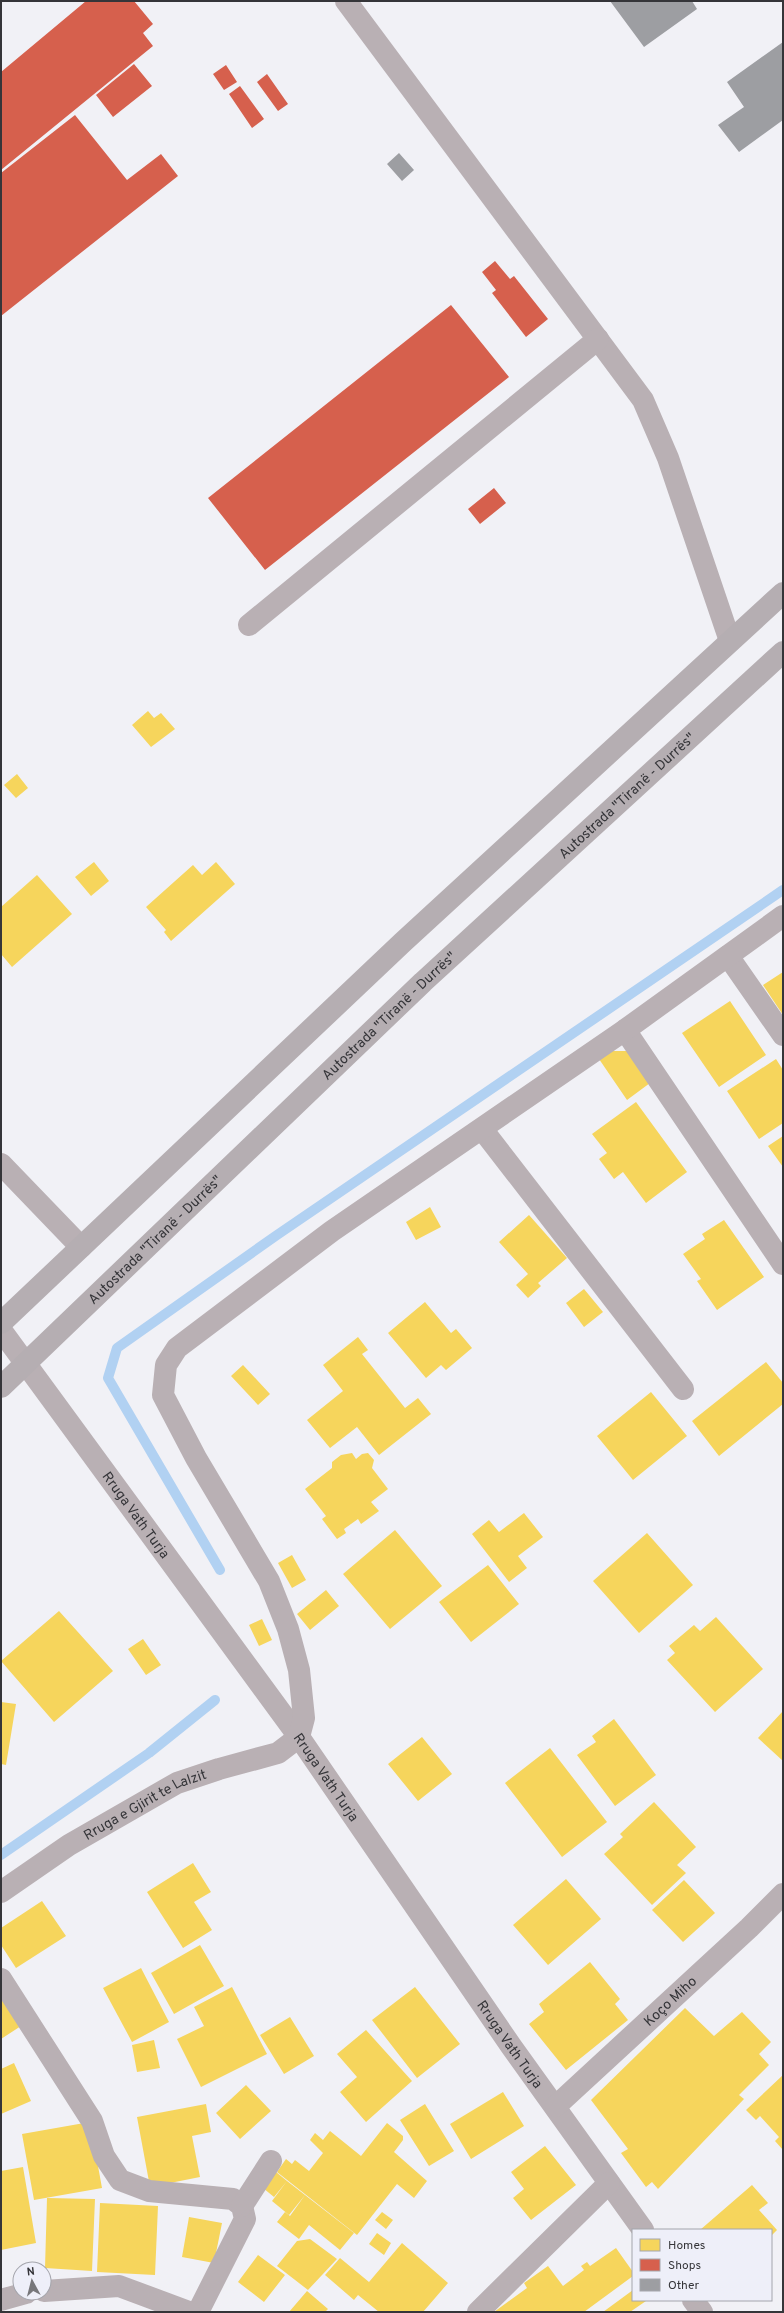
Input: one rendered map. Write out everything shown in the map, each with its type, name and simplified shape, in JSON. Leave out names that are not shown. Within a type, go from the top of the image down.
[{"type":"highway","points":[[1,1323],[403,942],[783,593]]},
{"type":"highway","name":"Autostrada \"Tiranë - Durrës\"","points":[[1,1387],[423,982],[783,652]]},
{"type":"street","points":[[346,1],[643,400],[668,458],[730,641]]},
{"type":"street","points":[[249,624],[598,338]]},
{"type":"street","points":[[299,1737],[304,1718],[299,1670],[288,1630],[269,1581],[196,1458],[163,1395],[166,1365],[177,1348],[320,1241],[625,1030],[783,916]]},
{"type":"street","points":[[728,956],[783,1035]]},
{"type":"street","points":[[625,1030],[783,1264]]},
{"type":"street","points":[[482,1129],[683,1389]]},
{"type":"street","points":[[1,1164],[81,1247]]},
{"type":"street","name":"Rruga Vath Turja","points":[[1,1330],[299,1737],[512,2046],[642,2229]]},
{"type":"street","name":"Rruga e Gjirit te Lalzit","points":[[1,1892],[69,1845],[177,1783],[219,1769],[278,1753],[299,1737]]},
{"type":"street","name":"Koço Miho","points":[[556,2106],[749,1928],[783,1894]]},
{"type":"street","points":[[1,1979],[92,2121],[104,2156],[120,2180],[149,2191],[233,2199],[242,2206],[246,2219],[198,2312]]},
{"type":"street","points":[[242,2206],[271,2161]]},
{"type":"street","points":[[478,2312],[609,2183]]},
{"type":"street","points":[[52,2290],[119,2286],[189,2312]]},
{"type":"street","points":[[1,2300],[12,2297]]},
{"type":"street","points":[[694,2301],[702,2312]]},
{"type":"building: Homes","points":[[148,711],[154,718],[161,713],[175,729],[151,747],[132,725]]},
{"type":"building: Homes","points":[[17,774],[28,788],[16,798],[4,785]]},
{"type":"building: Homes","points":[[94,862],[109,881],[91,896],[75,877]]},
{"type":"building: Homes","points":[[216,862],[235,884],[171,941],[164,932],[166,930],[146,907],[193,865],[202,875]]},
{"type":"building: Homes","points":[[37,875],[72,914],[12,967],[1,954],[1,907]]},
{"type":"building: Homes","points":[[783,972],[783,1015],[763,985]]},
{"type":"building: Homes","points":[[730,1001],[766,1055],[719,1087],[682,1033]]},
{"type":"building: Homes","points":[[611,1051],[629,1051],[650,1083],[627,1100],[599,1059]]},
{"type":"building: Homes","points":[[776,1059],[783,1070],[783,1123],[759,1139],[727,1091]]},
{"type":"building: Homes","points":[[636,1102],[687,1172],[646,1203],[623,1172],[614,1179],[599,1159],[607,1153],[592,1134]]},
{"type":"building: Homes","points":[[783,1136],[783,1167],[768,1146]]},
{"type":"building: Homes","points":[[430,1207],[441,1227],[416,1240],[406,1222]]},
{"type":"building: Homes","points":[[529,1215],[567,1258],[538,1283],[541,1286],[528,1298],[516,1285],[528,1274],[499,1242]]},
{"type":"building: Homes","points":[[724,1220],[764,1277],[717,1310],[697,1281],[701,1279],[683,1254],[705,1239],[702,1234]]},
{"type":"building: Homes","points":[[584,1289],[603,1312],[584,1327],[566,1303]]},
{"type":"building: Homes","points":[[425,1302],[451,1333],[456,1329],[472,1348],[446,1370],[441,1365],[426,1378],[388,1333]]},
{"type":"building: Homes","points":[[358,1337],[368,1350],[362,1354],[405,1408],[418,1398],[431,1414],[379,1455],[357,1427],[330,1448],[307,1420],[343,1391],[323,1365]]},
{"type":"building: Homes","points":[[766,1362],[783,1383],[783,1404],[719,1456],[692,1421]]},
{"type":"building: Homes","points":[[243,1365],[270,1394],[258,1405],[231,1376]]},
{"type":"building: Homes","points":[[651,1392],[687,1436],[633,1480],[597,1436]]},
{"type":"building: Homes","points":[[352,1453],[356,1459],[362,1454],[368,1453],[374,1460],[372,1468],[388,1489],[371,1502],[379,1511],[361,1524],[358,1519],[344,1529],[346,1533],[337,1539],[322,1519],[326,1516],[305,1489],[332,1468],[332,1462],[341,1455]]},
{"type":"building: Homes","points":[[524,1513],[543,1537],[518,1556],[527,1568],[509,1582],[472,1534],[489,1520],[499,1532]]},
{"type":"building: Homes","points":[[395,1530],[442,1586],[390,1629],[343,1574]]},
{"type":"building: Homes","points":[[647,1533],[693,1585],[639,1633],[593,1581]]},
{"type":"building: Homes","points":[[292,1555],[306,1580],[292,1588],[278,1563]]},
{"type":"building: Homes","points":[[488,1565],[519,1604],[471,1642],[439,1602]]},
{"type":"building: Homes","points":[[326,1590],[339,1606],[310,1630],[297,1614]]},
{"type":"building: Homes","points":[[59,1611],[113,1671],[54,1722],[1,1661]]},
{"type":"building: Homes","points":[[716,1617],[763,1669],[715,1712],[667,1660],[675,1653],[669,1646],[694,1625],[700,1631]]},
{"type":"building: Homes","points":[[262,1619],[272,1640],[259,1646],[249,1625]]},
{"type":"building: Homes","points":[[143,1639],[161,1665],[146,1675],[128,1649]]},
{"type":"building: Homes","points":[[1,1702],[16,1704],[6,1765],[1,1764]]},
{"type":"building: Homes","points":[[783,1711],[783,1761],[758,1738]]},
{"type":"building: Homes","points":[[614,1719],[656,1775],[615,1806],[577,1755],[596,1742],[592,1736]]},
{"type":"building: Homes","points":[[422,1737],[452,1774],[418,1801],[388,1764]]},
{"type":"building: Homes","points":[[550,1748],[607,1822],[562,1857],[505,1783]]},
{"type":"building: Homes","points":[[654,1802],[696,1847],[677,1865],[686,1873],[652,1905],[604,1854],[623,1837],[620,1834]]},
{"type":"building: Homes","points":[[193,1863],[211,1892],[194,1902],[212,1930],[183,1948],[147,1892]]},
{"type":"building: Homes","points":[[566,1879],[601,1919],[548,1965],[513,1925]]},
{"type":"building: Homes","points":[[684,1880],[715,1913],[683,1942],[652,1910]]},
{"type":"building: Homes","points":[[42,1901],[66,1936],[16,1968],[1,1945],[1,1928]]},
{"type":"building: Homes","points":[[200,1945],[224,1986],[174,2014],[151,1973]]},
{"type":"building: Homes","points":[[590,1962],[620,1999],[615,2004],[628,2020],[566,2070],[529,2024],[544,2012],[539,2004]]},
{"type":"building: Homes","points":[[141,1968],[169,2022],[132,2042],[103,1988]]},
{"type":"building: Homes","points":[[232,1987],[267,2054],[201,2087],[177,2039],[204,2026],[194,2007]]},
{"type":"building: Homes","points":[[415,1987],[460,2044],[417,2078],[372,2020]]},
{"type":"building: Homes","points":[[1,1995],[21,2026],[1,2039]]},
{"type":"building: Homes","points":[[685,2008],[714,2036],[742,2012],[771,2042],[759,2054],[769,2065],[739,2095],[744,2099],[658,2189],[652,2182],[646,2187],[621,2153],[628,2149],[591,2100]]},
{"type":"building: Homes","points":[[290,2017],[314,2056],[284,2074],[260,2035]]},
{"type":"building: Homes","points":[[366,2030],[412,2081],[366,2122],[340,2092],[357,2077],[337,2054]]},
{"type":"building: Homes","points":[[154,2040],[160,2068],[137,2072],[132,2045]]},
{"type":"building: Homes","points":[[14,2063],[31,2101],[1,2114],[1,2069]]},
{"type":"building: Homes","points":[[783,2075],[783,2150],[775,2141],[779,2137],[760,2116],[756,2120],[746,2110]]},
{"type":"building: Homes","points":[[246,2085],[271,2111],[240,2139],[216,2113]]},
{"type":"building: Homes","points":[[503,2092],[524,2126],[471,2159],[450,2124]]},
{"type":"building: Homes","points":[[206,2104],[211,2132],[192,2136],[200,2177],[150,2187],[137,2117]]},
{"type":"building: Homes","points":[[425,2104],[454,2151],[429,2166],[400,2120]]},
{"type":"building: Homes","points":[[90,2122],[102,2188],[34,2200],[22,2134]]},
{"type":"building: Homes","points":[[387,2123],[403,2136],[403,2140],[394,2152],[427,2181],[414,2198],[397,2184],[357,2235],[277,2172],[286,2159],[292,2164],[295,2160],[309,2171],[323,2153],[310,2140],[315,2133],[323,2140],[330,2131],[361,2156]]},
{"type":"building: Homes","points":[[545,2146],[576,2185],[531,2220],[513,2198],[524,2189],[511,2172]]},
{"type":"building: Homes","points":[[23,2167],[36,2243],[1,2250],[1,2171]]},
{"type":"building: Homes","points":[[276,2172],[287,2181],[274,2197],[263,2188]]},
{"type":"building: Homes","points":[[287,2181],[305,2195],[289,2215],[272,2201]]},
{"type":"building: Homes","points":[[752,2185],[768,2203],[759,2210],[777,2230],[772,2235],[772,2229],[701,2229]]},
{"type":"building: Homes","points":[[305,2195],[354,2233],[340,2250],[309,2225],[299,2239],[277,2222],[285,2212],[290,2216]]},
{"type":"building: Homes","points":[[47,2198],[95,2199],[92,2271],[52,2268],[52,2261],[45,2261]]},
{"type":"building: Homes","points":[[100,2203],[158,2206],[155,2275],[97,2272]]},
{"type":"building: Homes","points":[[382,2212],[393,2220],[386,2229],[375,2220]]},
{"type":"building: Homes","points":[[189,2217],[222,2223],[214,2263],[182,2257]]},
{"type":"building: Homes","points":[[377,2233],[391,2243],[384,2255],[369,2244]]},
{"type":"building: Homes","points":[[310,2239],[337,2259],[308,2290],[277,2266],[297,2241]]},
{"type":"building: Homes","points":[[402,2243],[448,2283],[423,2312],[379,2312],[358,2295],[354,2300],[325,2275],[340,2258],[369,2282]]},
{"type":"building: Homes","points":[[616,2248],[632,2271],[632,2277],[584,2312],[494,2312],[527,2288],[524,2283],[548,2266],[563,2286],[584,2270],[581,2266],[587,2262],[590,2266]]},
{"type":"building: Homes","points":[[258,2255],[285,2275],[264,2302],[238,2282]]},
{"type":"building: Homes","points":[[307,2291],[328,2309],[325,2312],[289,2312]]},
{"type":"building: Homes","points":[[632,2291],[632,2301],[646,2301],[630,2312],[603,2312]]},
{"type":"building: Shops","points":[[86,1],[134,1],[153,24],[143,33],[153,46],[1,170],[1,72]]},
{"type":"building: Shops","points":[[134,64],[152,86],[113,117],[96,95]]},
{"type":"building: Shops","points":[[226,65],[237,82],[224,90],[213,74]]},
{"type":"building: Shops","points":[[267,74],[288,104],[278,111],[257,82]]},
{"type":"building: Shops","points":[[240,86],[264,119],[252,128],[229,94]]},
{"type":"building: Shops","points":[[75,115],[127,180],[161,154],[178,176],[1,316],[1,173]]},
{"type":"building: Shops","points":[[495,261],[510,279],[514,276],[548,319],[526,337],[492,293],[496,290],[482,272]]},
{"type":"building: Shops","points":[[451,305],[509,377],[265,570],[208,498]]},
{"type":"building: Shops","points":[[494,488],[506,503],[480,524],[468,509]]},
{"type":"building: Other","points":[[610,1],[692,1],[697,9],[644,47]]},
{"type":"building: Other","points":[[783,42],[783,120],[739,152],[718,125],[744,107],[727,82]]},
{"type":"building: Other","points":[[399,153],[414,170],[402,181],[387,164]]},
{"type":"waterway","points":[[220,1570],[108,1378],[117,1348],[277,1235],[783,890]]},
{"type":"waterway","points":[[1,1855],[149,1753],[215,1700]]}]
